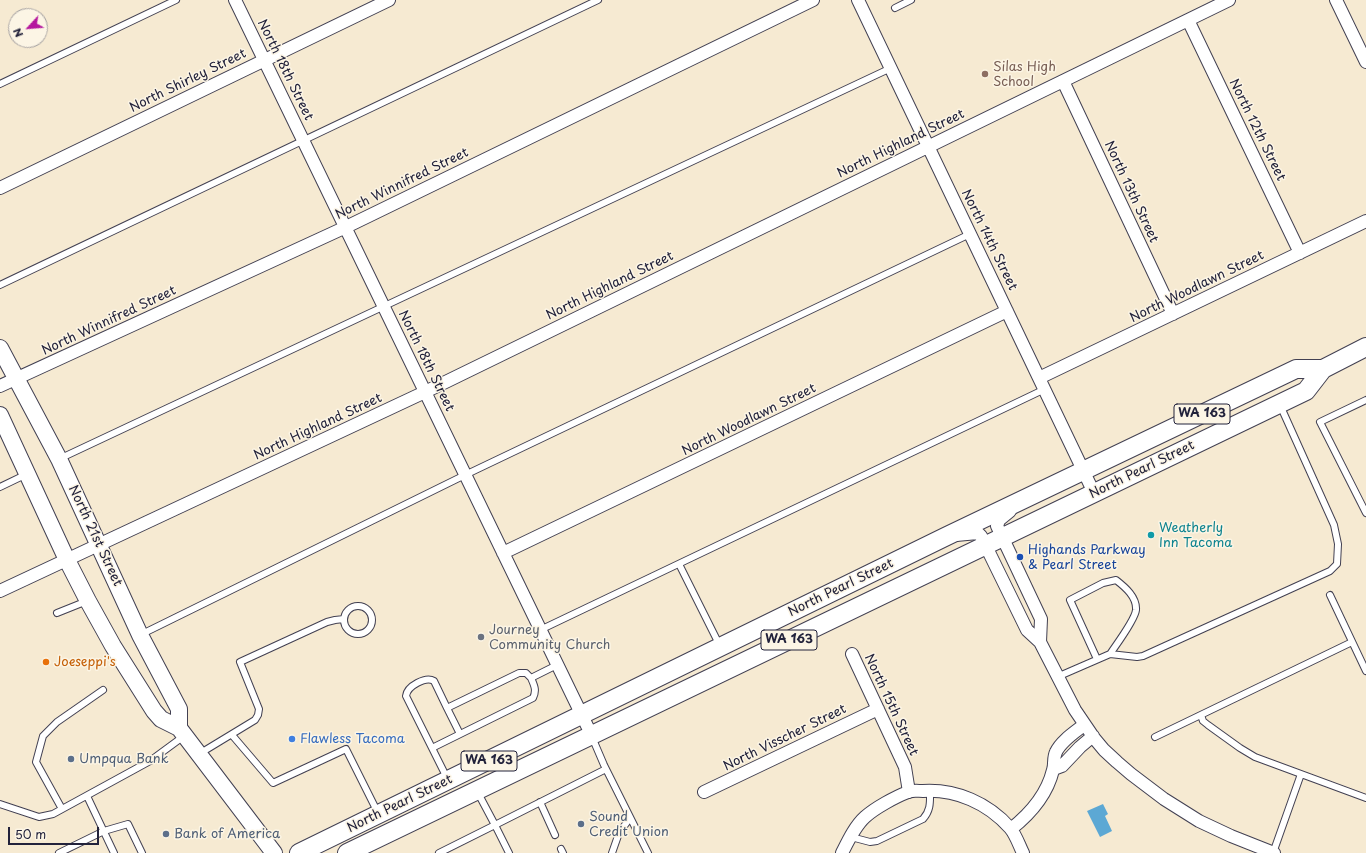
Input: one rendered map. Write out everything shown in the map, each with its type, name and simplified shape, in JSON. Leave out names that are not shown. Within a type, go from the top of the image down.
[{"type":"main road","name":"North Pearl Street","points":[[347,853],[591,734],[1280,404],[1306,391],[1323,369],[1366,347]]},
{"type":"main road","name":"North 21st Street","points":[[0,348],[59,459],[140,635],[180,709],[182,731]]},
{"type":"main road","name":"North Pearl Street","points":[[299,853],[1083,470],[1296,369],[1323,369]]},
{"type":"main road","points":[[0,415],[67,560],[113,646],[154,711],[161,719],[182,731],[274,853]]},
{"type":"street","name":"North 18th Street","points":[[235,0],[591,734]]},
{"type":"street","name":"North Shirley Street","points":[[0,188],[389,0]]},
{"type":"street","name":"North Winnifred Street","points":[[0,386],[346,228],[813,0]]},
{"type":"street","name":"North 14th Street","points":[[858,0],[1094,493]]},
{"type":"street","name":"North Highland Street","points":[[0,591],[425,392],[1229,0]]},
{"type":"street","points":[[1336,0],[1366,62]]},
{"type":"street","name":"North 12th Street","points":[[1188,20],[1300,253]]},
{"type":"street","name":"North 13th Street","points":[[1063,81],[1173,314]]},
{"type":"street","name":"North Woodlawn Street","points":[[1039,378],[1366,221]]},
{"type":"street","name":"North Woodlawn Street","points":[[504,554],[1007,311]]},
{"type":"street","points":[[1026,499],[999,520],[997,526],[1041,619],[1040,642]]},
{"type":"street","points":[[948,536],[978,533],[981,536],[1027,630],[1040,642],[1057,677],[1084,725],[1116,762],[1164,800],[1199,821],[1274,853]]},
{"type":"street","name":"North 15th Street","points":[[852,654],[905,767],[909,792]]},
{"type":"street","name":"North Visscher Street","points":[[704,792],[878,709]]},
{"type":"street","points":[[1011,829],[1024,818],[1036,804],[1048,784],[1054,769],[1056,752],[1061,744],[1084,725]]},
{"type":"street","points":[[1054,769],[1062,766],[1093,736]]},
{"type":"street","points":[[843,851],[856,827],[873,811],[909,792],[930,790],[950,792],[975,802],[996,816],[1011,829],[1023,853]]},
{"type":"lane","points":[[0,84],[176,0]]},
{"type":"lane","points":[[0,285],[598,0]]},
{"type":"lane","points":[[895,8],[911,0]]},
{"type":"lane","points":[[59,459],[891,68]]},
{"type":"lane","points":[[140,635],[465,475],[970,234]]},
{"type":"lane","points":[[540,630],[1045,389]]},
{"type":"lane","points":[[1366,400],[1320,422],[1366,513]]},
{"type":"lane","points":[[1057,677],[1110,654],[1137,657],[1144,656],[1330,571],[1337,564],[1338,544],[1334,525],[1280,404]]},
{"type":"lane","points":[[0,487],[27,474]]},
{"type":"lane","points":[[679,564],[720,647]]},
{"type":"lane","points":[[1097,659],[1070,600],[1103,583],[1116,580],[1127,589],[1134,600],[1136,610],[1133,619],[1110,654]]},
{"type":"lane","points":[[1330,595],[1366,672]]},
{"type":"lane","points":[[57,613],[88,601]]},
{"type":"lane","points":[[356,606],[365,608],[369,611],[372,620],[368,630],[360,634],[355,634],[347,628],[344,619],[347,610],[356,606]]},
{"type":"lane","points":[[199,754],[255,720],[258,715],[259,709],[240,662],[327,622],[344,619]]},
{"type":"lane","points":[[1155,737],[1352,642]]},
{"type":"lane","points":[[531,678],[557,665]]},
{"type":"lane","points":[[432,748],[533,698],[536,693],[531,678],[526,673],[519,673],[447,708]]},
{"type":"lane","points":[[448,781],[406,696],[406,692],[409,688],[426,679],[431,679],[434,681],[460,734]]},
{"type":"lane","points":[[62,809],[36,762],[44,736],[56,722],[102,690]]},
{"type":"lane","points":[[1201,715],[1203,721],[1247,753],[1366,798]]},
{"type":"lane","points":[[0,804],[39,817],[53,814],[150,762],[182,731]]},
{"type":"lane","points":[[591,734],[606,769],[648,853]]},
{"type":"lane","points":[[232,735],[273,783],[346,749],[378,815]]},
{"type":"lane","points":[[439,853],[606,769]]},
{"type":"lane","points":[[1274,853],[1300,774]]},
{"type":"lane","points":[[476,790],[509,853]]},
{"type":"lane","points":[[851,837],[870,842],[877,841],[923,819],[928,814],[930,806],[930,790]]},
{"type":"lane","points":[[87,796],[114,853]]},
{"type":"lane","points":[[540,802],[555,835]]},
{"type":"lane","points":[[612,853],[619,833],[630,818]]},
{"type":"lane","points":[[59,853],[104,831],[128,824],[142,853]]},
{"type":"water","points":[[1103,804],[1108,814],[1105,816],[1112,831],[1100,837],[1087,811]]},
{"type":"place","name":"Silas High School","points":[[985,74]]},
{"type":"place","name":"Weatherly Inn Tacoma","points":[[1151,535]]},
{"type":"place","name":"Highands Parkway & Pearl Street","points":[[1020,557]]},
{"type":"place","name":"Journey Community Church","points":[[481,637]]},
{"type":"place","name":"Joeseppi's","points":[[46,662]]},
{"type":"place","name":"Flawless Tacoma","points":[[292,739]]},
{"type":"place","name":"Umpqua Bank","points":[[71,759]]},
{"type":"place","name":"Sound Credit Union","points":[[581,824]]},
{"type":"place","name":"Bank of America","points":[[166,834]]}]
